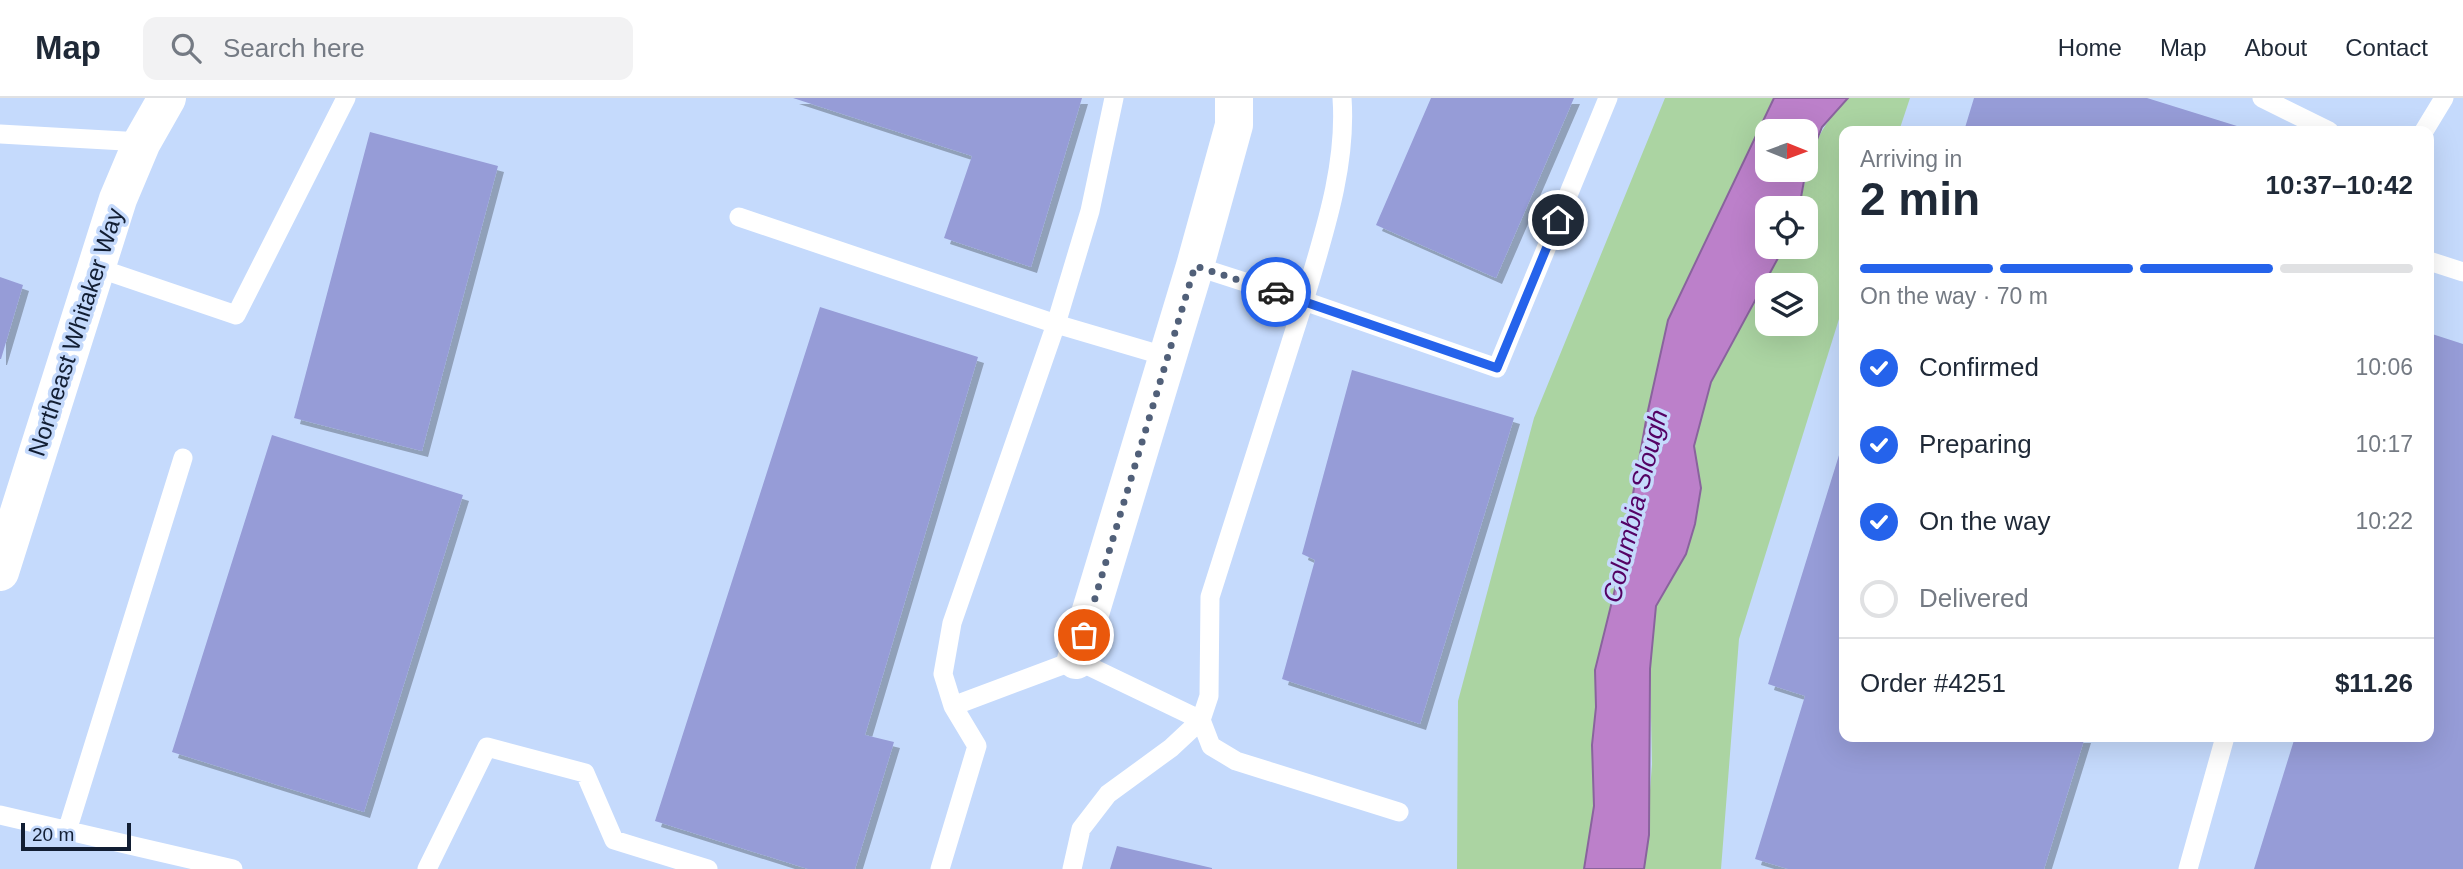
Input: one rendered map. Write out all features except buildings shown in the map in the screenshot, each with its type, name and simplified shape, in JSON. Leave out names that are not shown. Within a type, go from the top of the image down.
[{"type":"street","name":"Northeast Whitaker Way","points":[[0,572],[8,517],[95,267],[142,142],[167,98]]},
{"type":"street","points":[[1076,660],[1195,266],[1234,125],[1234,98]]},
{"type":"lane","points":[[95,267],[236,315],[346,98]]},
{"type":"lane","points":[[940,869],[977,746],[953,706],[943,674],[952,623],[1056,324],[1090,211],[1114,98]]},
{"type":"lane","points":[[1072,869],[1081,830],[1108,794],[1171,748],[1201,720],[1209,696],[1210,597],[1330,215],[1344,123],[1342,98]]},
{"type":"lane","points":[[1195,266],[1497,368],[1608,98]]},
{"type":"lane","points":[[2262,98],[2319,126]]},
{"type":"lane","points":[[2427,126],[2444,98]]},
{"type":"lane","points":[[0,134],[142,142]]},
{"type":"lane","points":[[739,217],[1056,324],[1168,358]]},
{"type":"lane","points":[[2434,263],[2463,272]]},
{"type":"lane","points":[[67,831],[183,458]]},
{"type":"lane","points":[[953,706],[1076,660],[1201,720],[1211,746],[1236,761],[1399,812]]},
{"type":"lane","points":[[2188,869],[2224,742]]},
{"type":"lane","points":[[427,869],[487,747],[585,773],[614,839],[708,869]]},
{"type":"lane","points":[[0,816],[233,869]]},
{"type":"green space","points":[[1665,98],[1774,98],[1764,119],[1755,119],[1755,140],[1724,208],[1647,415],[1619,573],[1595,670],[1596,707],[1592,745],[1594,806],[1584,869],[1457,869],[1458,701],[1534,418]]},
{"type":"green space","points":[[1848,98],[1910,98],[1901,126],[1839,126],[1839,319],[1739,639],[1721,869],[1644,869],[1652,764],[1650,669],[1656,606],[1670,581],[1701,488],[1694,446],[1711,382],[1755,301],[1755,336],[1818,336],[1818,273],[1770,273],[1778,259],[1818,259],[1818,196],[1802,196],[1805,182],[1818,182],[1819,137],[1826,124]]},
{"type":"water","points":[[1774,98],[1848,98],[1822,127],[1818,137],[1818,119],[1764,119]]},
{"type":"water","name":"Columbia Slough","points":[[1755,138],[1755,182],[1804,182],[1801,196],[1755,196],[1755,259],[1778,259],[1770,273],[1755,273],[1755,301],[1711,382],[1694,446],[1701,488],[1695,524],[1686,554],[1656,606],[1650,669],[1649,835],[1644,869],[1584,869],[1594,806],[1592,745],[1596,707],[1595,670],[1619,573],[1647,415],[1668,320]]},
{"type":"way so far","points":[[1084,635],[1195,266],[1276,292]]},
{"type":"route","points":[[1276,292],[1497,368],[1558,220]]}]
